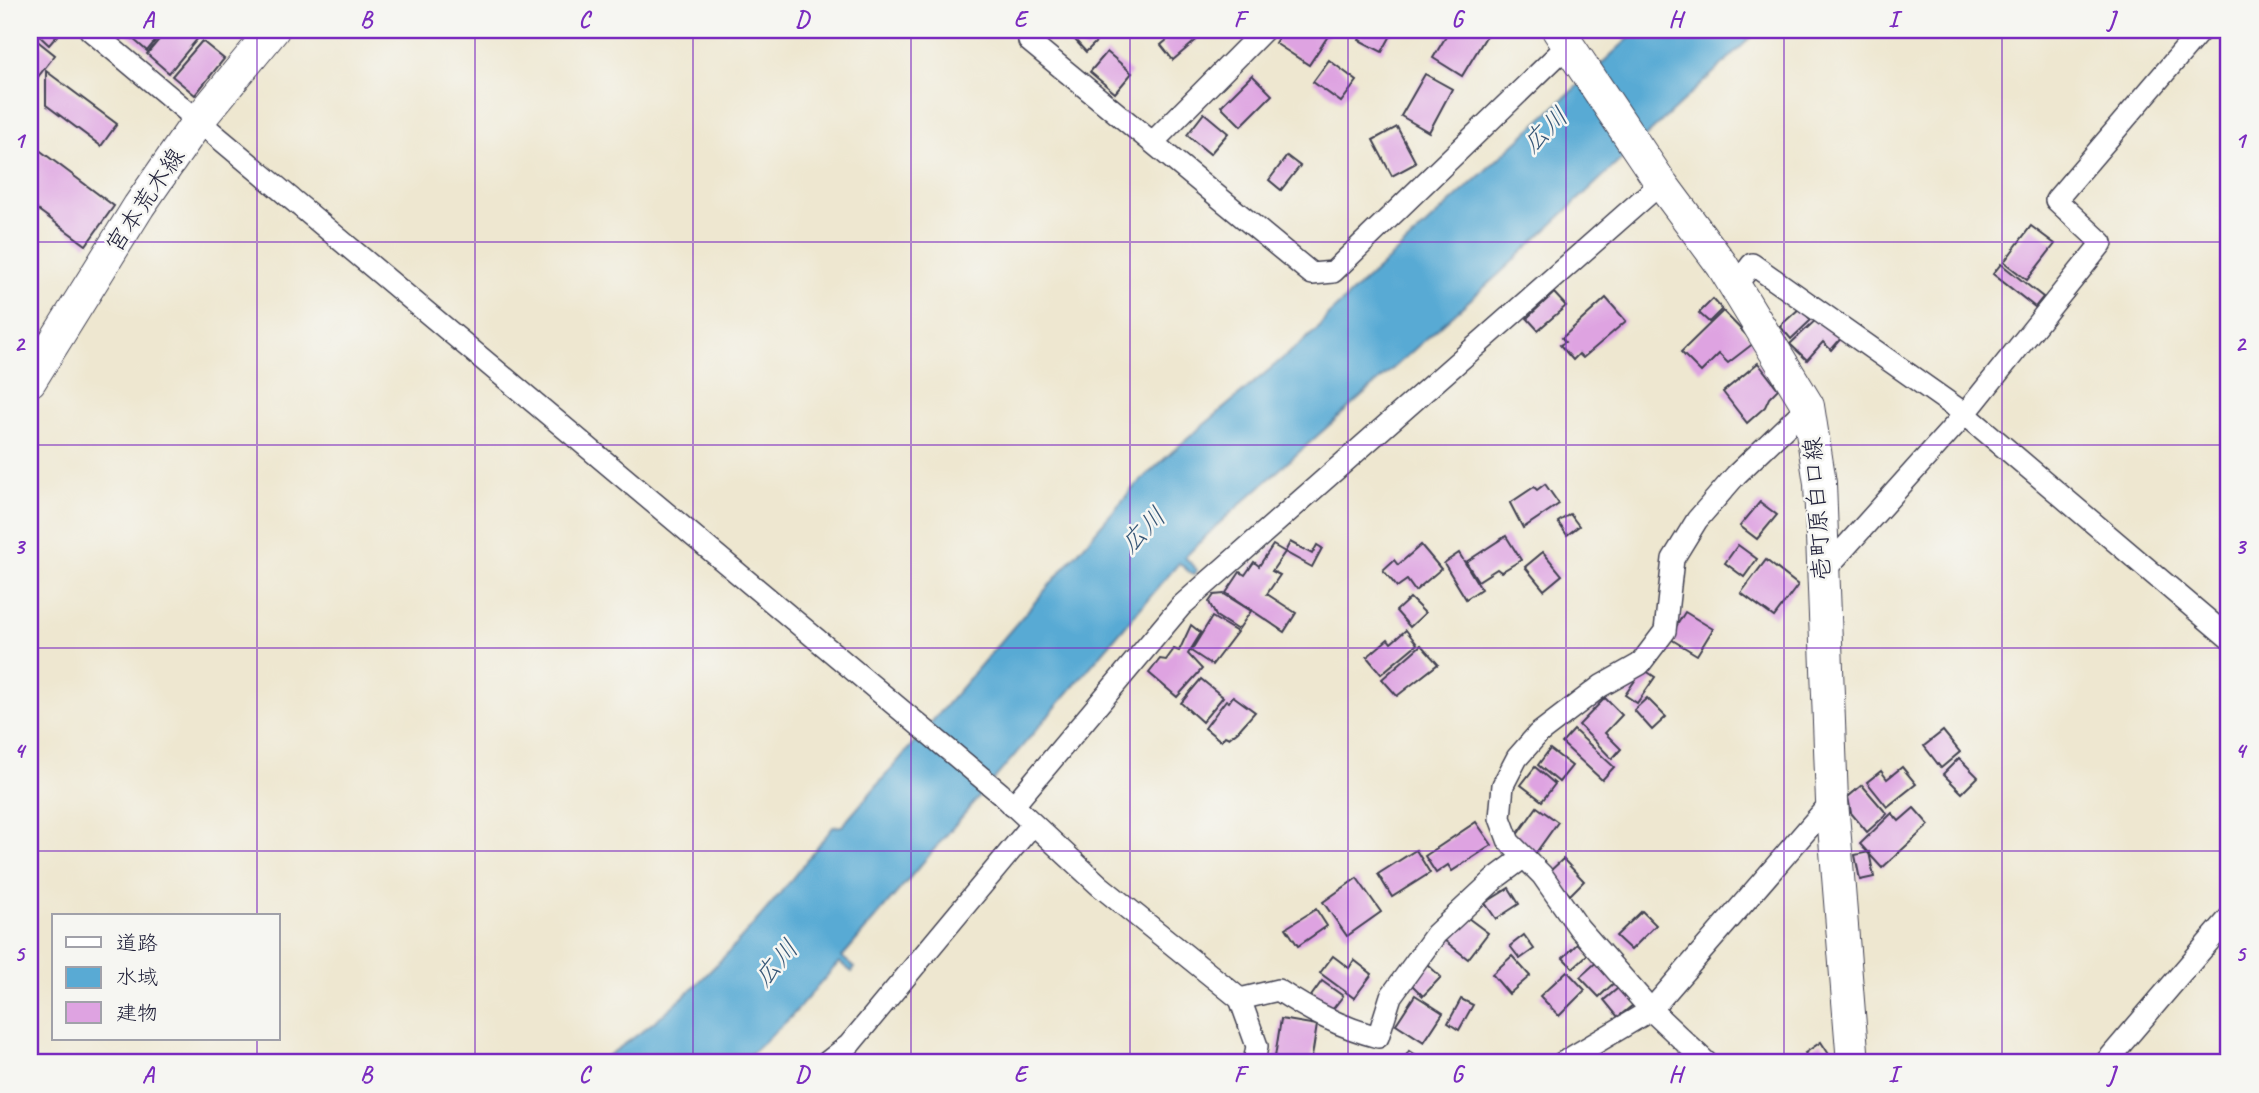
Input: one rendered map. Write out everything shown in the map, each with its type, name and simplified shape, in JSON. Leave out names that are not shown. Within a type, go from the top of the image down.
[{"type":"main road","name":"宮本荒木線","points":[[30,381],[139,206],[198,121],[273,30]]},
{"type":"main road","name":"壱町原白口線","points":[[1566,43],[1722,265],[1808,406],[1820,483],[1832,801],[1853,1063]]},
{"type":"street","points":[[90,30],[894,703],[1007,799],[1100,886],[1240,999],[1257,1045],[1254,1063]]},
{"type":"street","points":[[1038,30],[1029,41],[1312,274],[1332,272],[1566,43]]},
{"type":"street","points":[[1153,142],[1264,30]]},
{"type":"street","points":[[1822,572],[1965,414],[2102,243],[2056,200],[2201,30]]},
{"type":"street","points":[[1007,799],[1181,606],[1655,173]]},
{"type":"street","points":[[1734,288],[1752,264],[1965,414],[2229,638]]},
{"type":"street","points":[[1707,1063],[1651,1010],[1579,928],[1542,875],[1510,842],[1500,818],[1503,785],[1517,758],[1538,734],[1591,694],[1640,664],[1665,631],[1667,592],[1673,559],[1697,520],[1736,475],[1808,406]]},
{"type":"street","points":[[1562,1063],[1651,1010],[1832,801]]},
{"type":"street","points":[[826,1063],[849,1045],[1032,825]]},
{"type":"street","points":[[1240,999],[1278,990],[1318,1016],[1378,1037],[1391,996],[1436,934],[1497,877],[1524,857]]},
{"type":"street","points":[[2105,1063],[2229,918]]},
{"type":"water","name":"広川","points":[[1638,30],[1759,30],[1499,274],[1215,527],[1185,557],[1197,570],[1193,575],[1179,563],[842,957],[855,968],[852,972],[839,962],[790,1018],[741,1063],[596,1063],[664,1014],[725,956],[833,827],[842,826],[1134,487],[1321,326],[1327,316]]},
{"type":"building","points":[[33,30],[62,30],[49,45]]},
{"type":"building","points":[[164,30],[147,51],[125,32]]},
{"type":"building","points":[[167,30],[189,30],[199,37],[169,73],[147,54]]},
{"type":"building","points":[[1066,30],[1108,30],[1086,52]]},
{"type":"building","points":[[1179,30],[1194,30],[1200,37],[1173,60],[1161,45]]},
{"type":"building","points":[[1283,30],[1332,30],[1309,65],[1275,43]]},
{"type":"building","points":[[1364,30],[1394,30],[1382,52],[1359,40]]},
{"type":"building","points":[[1450,30],[1490,30],[1462,76],[1433,58]]},
{"type":"building","points":[[30,35],[55,55],[30,87]]},
{"type":"building","points":[[202,41],[224,59],[195,95],[172,76]]},
{"type":"building","points":[[1107,52],[1132,73],[1115,93],[1090,72]]},
{"type":"building","points":[[1329,60],[1357,81],[1341,102],[1313,82]]},
{"type":"building","points":[[46,71],[117,124],[101,146],[46,105]]},
{"type":"building","points":[[1425,74],[1452,89],[1429,132],[1401,116]]},
{"type":"building","points":[[1252,75],[1272,95],[1241,126],[1221,106]]},
{"type":"building","points":[[1204,113],[1228,133],[1210,154],[1187,135]]},
{"type":"building","points":[[1397,127],[1416,163],[1392,176],[1373,140]]},
{"type":"building","points":[[30,143],[114,206],[86,245],[30,204]]},
{"type":"building","points":[[1287,156],[1300,166],[1281,190],[1269,180]]},
{"type":"building","points":[[2031,226],[2055,244],[2027,280],[2004,262]]},
{"type":"building","points":[[2001,264],[2043,297],[2035,307],[1993,274]]},
{"type":"building","points":[[1554,293],[1566,306],[1538,330],[1527,318]]},
{"type":"building","points":[[1606,298],[1626,321],[1583,358],[1579,354],[1573,360],[1560,345],[1565,342],[1562,338]]},
{"type":"building","points":[[1713,299],[1722,309],[1709,322],[1699,313]]},
{"type":"building","points":[[1800,308],[1811,320],[1791,339],[1780,326]]},
{"type":"building","points":[[1723,311],[1754,343],[1728,363],[1719,354],[1701,372],[1681,352]]},
{"type":"building","points":[[1820,316],[1844,335],[1831,350],[1823,342],[1807,360],[1790,344]]},
{"type":"building","points":[[1758,363],[1778,389],[1765,407],[1747,423],[1723,392]]},
{"type":"building","points":[[1545,484],[1559,504],[1523,528],[1510,503],[1534,487],[1537,490]]},
{"type":"building","points":[[1760,502],[1777,515],[1757,539],[1740,526]]},
{"type":"building","points":[[1570,514],[1579,526],[1567,535],[1558,522]]},
{"type":"building","points":[[1506,536],[1521,560],[1501,572],[1497,569],[1478,581],[1466,562]]},
{"type":"building","points":[[1290,542],[1312,554],[1317,545],[1322,548],[1312,567],[1285,552]]},
{"type":"building","points":[[1273,545],[1285,552],[1272,571],[1280,575],[1267,594],[1296,613],[1284,632],[1226,593],[1240,572],[1245,575],[1254,562],[1259,566]]},
{"type":"building","points":[[1421,545],[1441,569],[1415,591],[1407,580],[1397,587],[1383,570],[1394,560],[1398,565]]},
{"type":"building","points":[[1738,545],[1757,559],[1744,577],[1725,563]]},
{"type":"building","points":[[1543,552],[1562,575],[1544,590],[1525,567]]},
{"type":"building","points":[[1459,553],[1481,589],[1466,599],[1444,563]]},
{"type":"building","points":[[1766,560],[1798,585],[1774,617],[1741,593]]},
{"type":"building","points":[[1224,594],[1251,611],[1238,630],[1216,616],[1209,602],[1214,595]]},
{"type":"building","points":[[1410,598],[1425,613],[1410,627],[1396,611]]},
{"type":"building","points":[[1685,612],[1713,629],[1697,655],[1669,638]]},
{"type":"building","points":[[1212,617],[1237,632],[1212,665],[1191,651]]},
{"type":"building","points":[[1191,625],[1201,633],[1188,654],[1202,669],[1177,697],[1149,673],[1160,659],[1166,660],[1174,649],[1179,651]]},
{"type":"building","points":[[1406,630],[1417,644],[1381,674],[1367,657],[1388,639],[1391,643]]},
{"type":"building","points":[[1421,645],[1438,664],[1397,696],[1382,679]]},
{"type":"building","points":[[1643,669],[1655,677],[1637,703],[1625,695]]},
{"type":"building","points":[[1201,679],[1223,697],[1202,722],[1181,703]]},
{"type":"building","points":[[1233,696],[1255,712],[1238,731],[1229,738],[1225,736],[1221,741],[1205,728],[1226,700],[1229,702]]},
{"type":"building","points":[[1605,698],[1622,715],[1605,733],[1621,749],[1612,759],[1579,725]]},
{"type":"building","points":[[1647,698],[1666,717],[1652,730],[1634,710]]},
{"type":"building","points":[[1574,730],[1614,767],[1602,780],[1562,743]]},
{"type":"building","points":[[1943,731],[1960,752],[1941,768],[1924,746]]},
{"type":"building","points":[[1550,749],[1572,766],[1559,782],[1538,765]]},
{"type":"building","points":[[1959,758],[1978,777],[1962,793],[1943,774]]},
{"type":"building","points":[[1535,767],[1555,784],[1542,801],[1521,785]]},
{"type":"building","points":[[1902,767],[1916,784],[1887,807],[1867,782],[1881,771],[1887,779]]},
{"type":"building","points":[[1862,785],[1887,814],[1867,832],[1851,813],[1848,797]]},
{"type":"building","points":[[1537,807],[1558,822],[1535,854],[1514,839]]},
{"type":"building","points":[[1914,808],[1929,825],[1882,868],[1860,844],[1892,813],[1899,821]]},
{"type":"building","points":[[1476,822],[1492,845],[1452,871],[1448,865],[1436,873],[1425,856]]},
{"type":"building","points":[[1416,850],[1430,873],[1392,897],[1378,874]]},
{"type":"building","points":[[1869,852],[1874,877],[1860,880],[1855,855]]},
{"type":"building","points":[[1563,859],[1584,881],[1570,895],[1548,873]]},
{"type":"building","points":[[1357,878],[1381,912],[1347,936],[1323,902]]},
{"type":"building","points":[[1509,888],[1519,904],[1496,919],[1485,903]]},
{"type":"building","points":[[1316,909],[1327,926],[1298,946],[1286,928]]},
{"type":"building","points":[[1642,911],[1656,925],[1631,950],[1616,936]]},
{"type":"building","points":[[1464,915],[1488,933],[1468,959],[1444,940]]},
{"type":"building","points":[[1524,935],[1534,949],[1520,959],[1510,946]]},
{"type":"building","points":[[1578,943],[1588,954],[1573,968],[1563,958]]},
{"type":"building","points":[[1333,956],[1349,968],[1354,960],[1372,974],[1354,998],[1320,973]]},
{"type":"building","points":[[1512,956],[1530,976],[1509,994],[1492,974]]},
{"type":"building","points":[[1600,959],[1618,979],[1599,997],[1580,977]]},
{"type":"building","points":[[1427,964],[1441,977],[1423,996],[1410,983]]},
{"type":"building","points":[[1567,971],[1585,990],[1559,1016],[1540,996]]},
{"type":"building","points":[[1322,981],[1343,996],[1329,1014],[1309,999]]},
{"type":"building","points":[[1623,984],[1638,1001],[1618,1017],[1604,1000]]},
{"type":"building","points":[[1415,995],[1443,1013],[1424,1042],[1396,1024]]},
{"type":"building","points":[[1461,999],[1473,1005],[1459,1030],[1448,1023]]},
{"type":"building","points":[[1281,1019],[1317,1025],[1311,1063],[1274,1063]]},
{"type":"building","points":[[1821,1042],[1833,1063],[1812,1063],[1805,1053]]},
{"type":"building","points":[[1409,1051],[1427,1063],[1401,1063]]}]
